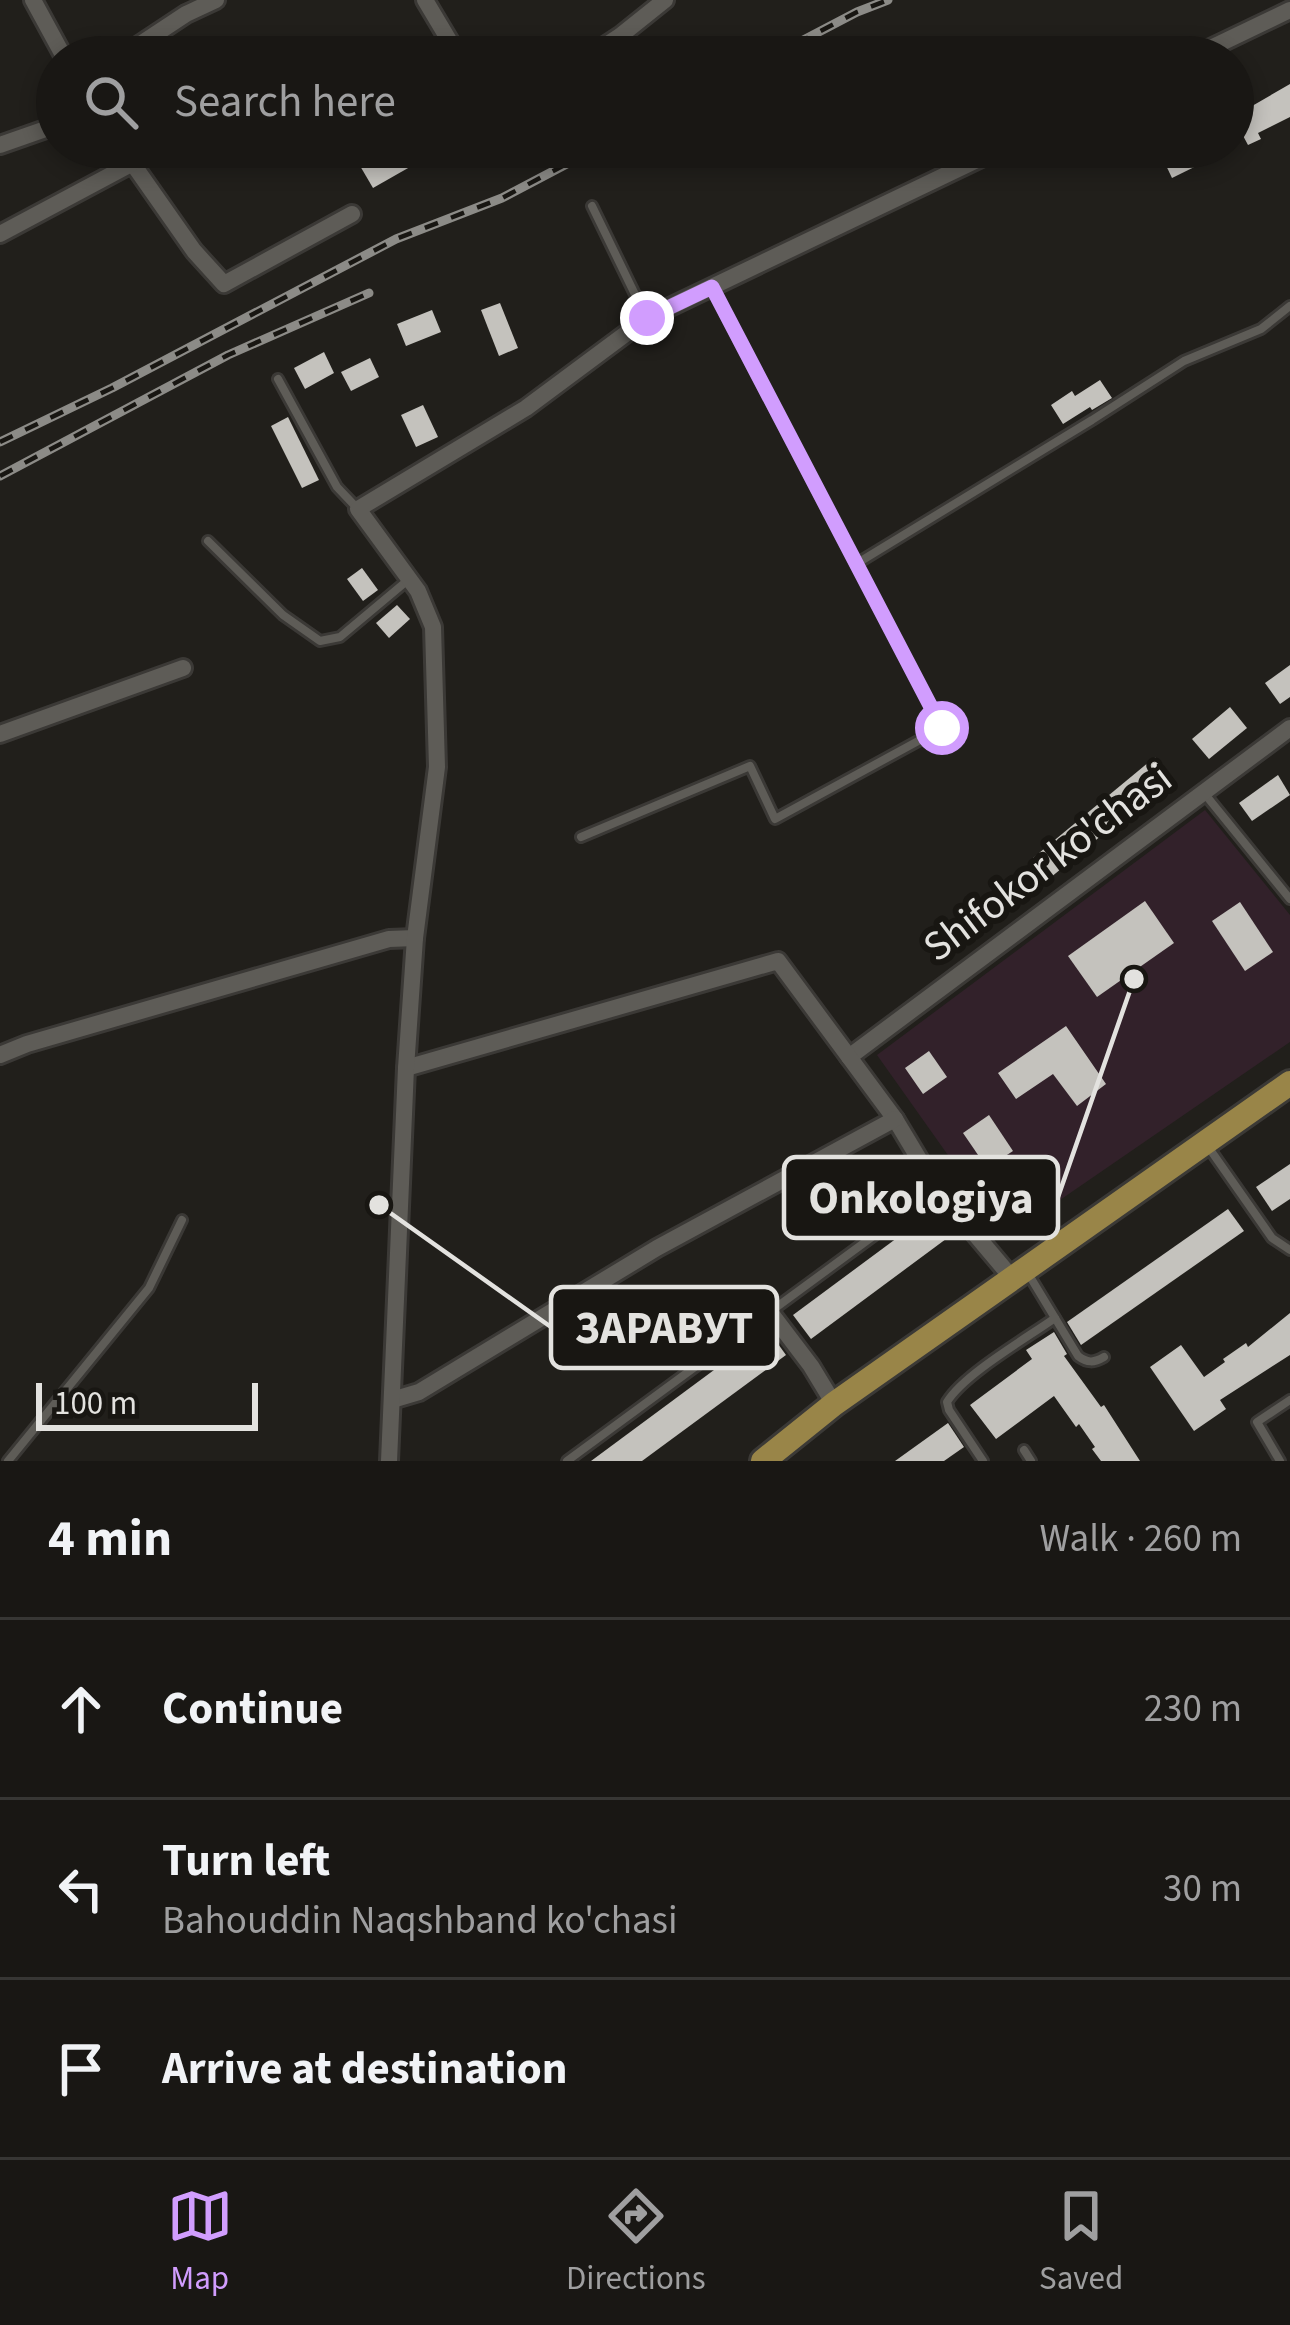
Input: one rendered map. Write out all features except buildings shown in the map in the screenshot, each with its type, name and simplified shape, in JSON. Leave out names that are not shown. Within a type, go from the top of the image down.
[{"type":"main road","points":[[763,1461],[834,1404],[1290,1083]]},
{"type":"street","points":[[33,0],[53,36]]},
{"type":"street","points":[[153,36],[216,0]]},
{"type":"street","points":[[425,0],[446,36]]},
{"type":"street","points":[[620,36],[665,0]]},
{"type":"street","points":[[1236,36],[1290,10]]},
{"type":"street","points":[[0,145],[36,132]]},
{"type":"street","points":[[0,234],[124,168]]},
{"type":"street","points":[[136,168],[194,251],[224,284],[352,214]]},
{"type":"street","points":[[389,1461],[406,1068],[415,938],[437,767],[433,627],[418,592],[358,509],[526,409],[647,318],[960,168]]},
{"type":"street","points":[[0,734],[184,668]]},
{"type":"street","name":"Shifokor ko'chasi","points":[[849,1057],[1290,728]]},
{"type":"street","points":[[0,1055],[389,939],[415,938]]},
{"type":"street","points":[[406,1068],[778,962],[895,1119],[937,1190],[1019,1273]]},
{"type":"street","points":[[392,1400],[419,1392],[657,1248],[895,1119]]},
{"type":"street","points":[[770,1312],[834,1404]]},
{"type":"lane","points":[[592,206],[647,318]]},
{"type":"lane","points":[[581,837],[750,766],[776,819],[942,728],[712,287]]},
{"type":"lane","points":[[856,565],[1184,361],[1261,329],[1290,306]]},
{"type":"lane","points":[[278,379],[337,487],[358,509]]},
{"type":"lane","points":[[208,541],[284,615],[320,641],[340,637],[409,579]]},
{"type":"lane","points":[[1203,791],[1290,899]]},
{"type":"lane","points":[[1205,1142],[1272,1238],[1290,1250]]},
{"type":"lane","points":[[567,1461],[937,1190]]},
{"type":"lane","points":[[8,1461],[148,1288],[182,1220]]},
{"type":"lane","points":[[1019,1273],[1078,1356],[1095,1362],[1103,1357]]},
{"type":"lane","points":[[983,1461],[950,1410],[950,1395],[1055,1318]]},
{"type":"lane","points":[[1280,1461],[1257,1422],[1290,1400]]},
{"type":"lane","points":[[1024,1450],[1031,1461]]},
{"type":"lane","points":[[579,1452],[586,1461]]},
{"type":"shaded area","points":[[1205,810],[1290,915],[1290,1042],[1006,1237],[877,1055]]},
{"type":"railway","points":[[811,36],[888,0]]},
{"type":"railway","points":[[0,442],[396,239],[502,198],[559,168]]},
{"type":"railway","points":[[0,476],[228,355],[369,293]]},
{"type":"place","name":"Onkologiya","points":[[1134,979]]},
{"type":"place","name":"ЗАРАВУТ","points":[[379,1205]]},
{"type":"route","points":[[647,318],[712,287],[942,728]]}]
